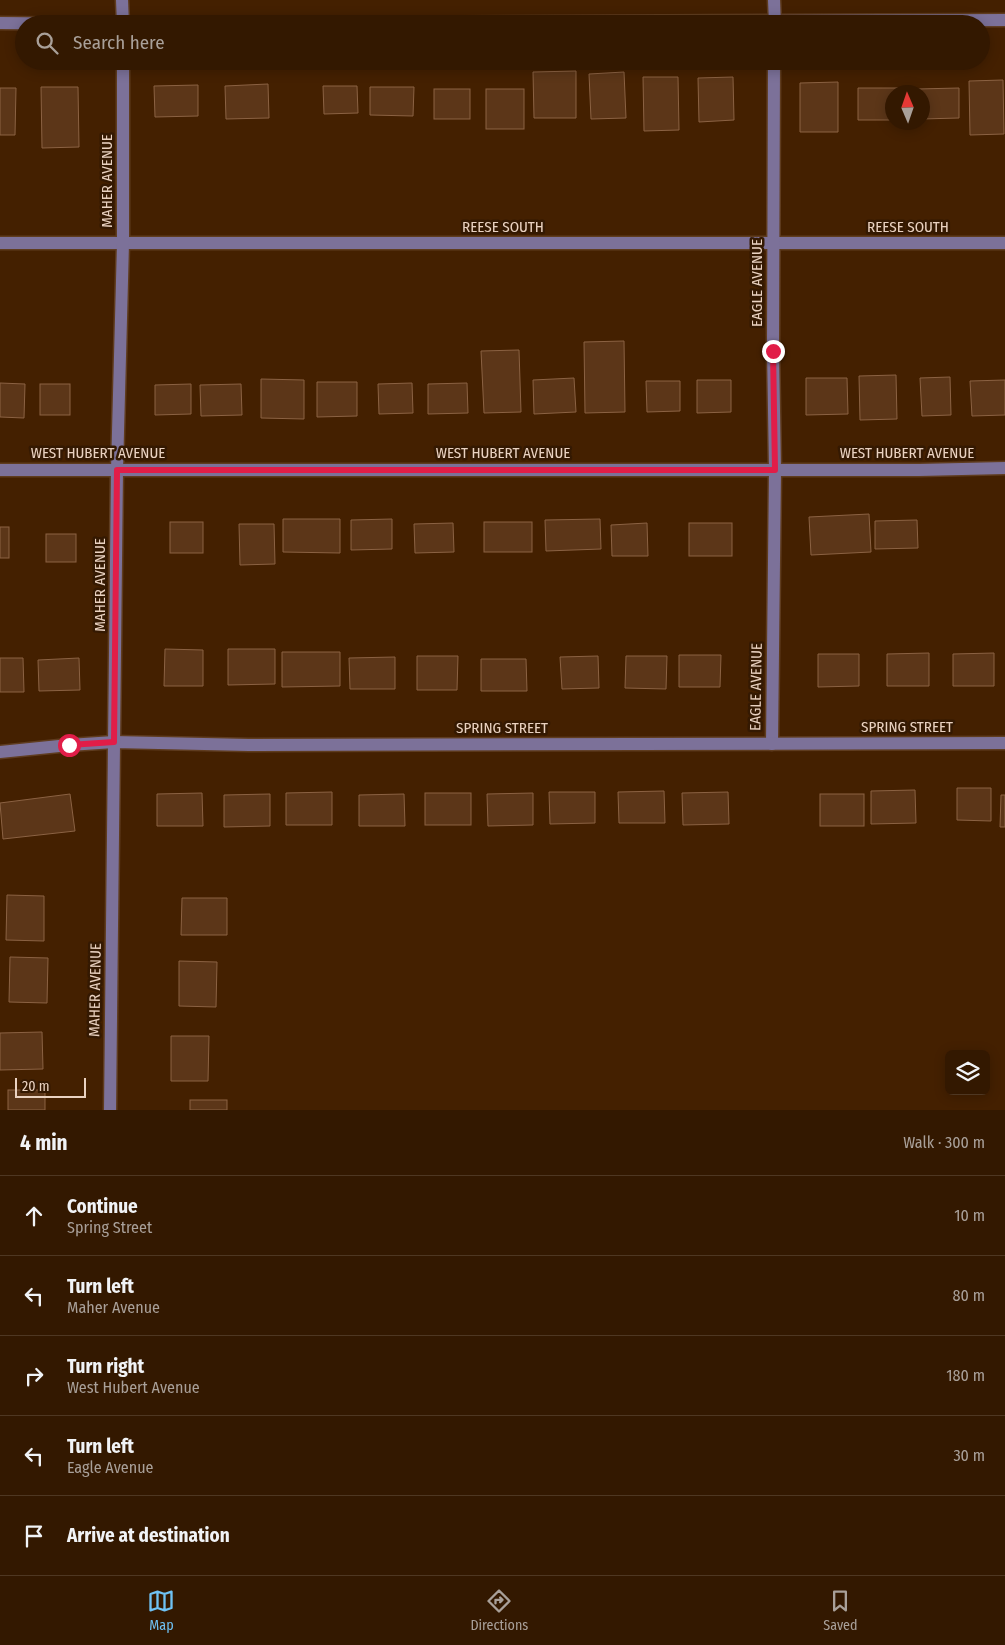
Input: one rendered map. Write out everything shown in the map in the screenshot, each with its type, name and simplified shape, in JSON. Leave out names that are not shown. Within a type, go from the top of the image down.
[{"type":"street","points":[[122,0],[123,15]]},
{"type":"street","points":[[774,0],[775,15]]},
{"type":"street","points":[[990,20],[1005,20]]},
{"type":"street","points":[[0,23],[15,23]]},
{"type":"street","name":"MAHER AVENUE","points":[[110,1110],[117,470],[123,243],[123,70]]},
{"type":"street","name":"EAGLE AVENUE","points":[[772,744],[775,470],[774,70]]},
{"type":"street","name":"REESE SOUTH","points":[[0,243],[1005,243]]},
{"type":"street","name":"WEST HUBERT AVENUE","points":[[0,470],[919,470],[1005,468]]},
{"type":"street","name":"SPRING STREET","points":[[0,752],[114,742],[249,745],[1005,743]]},
{"type":"building","points":[[576,71],[576,118],[534,118],[533,72]]},
{"type":"building","points":[[624,72],[626,118],[591,119],[589,74]]},
{"type":"building","points":[[643,77],[678,77],[679,130],[644,131]]},
{"type":"building","points":[[733,77],[734,120],[699,122],[698,78]]},
{"type":"building","points":[[1003,80],[1004,134],[970,135],[969,81]]},
{"type":"building","points":[[838,82],[838,132],[800,132],[800,83]]},
{"type":"building","points":[[268,84],[269,118],[226,119],[225,86]]},
{"type":"building","points":[[198,85],[198,116],[155,117],[154,86]]},
{"type":"building","points":[[323,86],[357,86],[358,113],[324,114]]},
{"type":"building","points":[[41,87],[78,87],[79,147],[42,148]]},
{"type":"building","points":[[370,87],[414,87],[413,116],[370,115]]},
{"type":"building","points":[[0,88],[16,88],[15,135],[0,135]]},
{"type":"building","points":[[858,88],[885,88],[885,120],[858,120]]},
{"type":"building","points":[[959,88],[959,118],[930,119],[930,89]]},
{"type":"building","points":[[434,89],[470,89],[470,119],[434,119]]},
{"type":"building","points":[[486,89],[524,89],[524,129],[486,129]]},
{"type":"building","points":[[624,341],[625,412],[585,413],[584,342]]},
{"type":"building","points":[[519,350],[521,412],[484,413],[481,351]]},
{"type":"building","points":[[896,375],[897,419],[860,420],[859,376]]},
{"type":"building","points":[[950,377],[951,415],[922,416],[920,378]]},
{"type":"building","points":[[574,378],[576,412],[534,414],[533,380]]},
{"type":"building","points":[[806,378],[847,378],[848,414],[806,415]]},
{"type":"building","points":[[261,379],[304,380],[304,419],[261,418]]},
{"type":"building","points":[[697,380],[731,380],[731,412],[697,413]]},
{"type":"building","points":[[1005,380],[1005,415],[972,416],[970,381]]},
{"type":"building","points":[[646,381],[680,381],[680,411],[647,412]]},
{"type":"building","points":[[317,382],[357,382],[357,416],[317,417]]},
{"type":"building","points":[[0,383],[25,384],[24,418],[0,417]]},
{"type":"building","points":[[412,383],[413,413],[379,414],[378,384]]},
{"type":"building","points":[[467,383],[468,413],[428,414],[428,384]]},
{"type":"building","points":[[40,384],[70,384],[70,415],[40,415]]},
{"type":"building","points":[[191,384],[191,414],[155,415],[155,385]]},
{"type":"building","points":[[241,384],[242,415],[201,416],[200,385]]},
{"type":"building","points":[[869,514],[871,552],[811,555],[809,517]]},
{"type":"building","points":[[283,519],[340,519],[340,553],[283,552]]},
{"type":"building","points":[[392,519],[392,549],[351,550],[351,520]]},
{"type":"building","points":[[600,519],[601,549],[546,551],[545,520]]},
{"type":"building","points":[[917,520],[918,548],[875,549],[875,521]]},
{"type":"building","points":[[170,522],[203,522],[203,553],[170,553]]},
{"type":"building","points":[[484,522],[532,522],[532,552],[484,552]]},
{"type":"building","points":[[453,523],[454,552],[415,553],[414,524]]},
{"type":"building","points":[[647,523],[648,556],[612,556],[611,525]]},
{"type":"building","points":[[689,523],[732,523],[732,556],[689,556]]},
{"type":"building","points":[[239,524],[274,524],[275,564],[240,565]]},
{"type":"building","points":[[0,527],[9,527],[9,558],[0,558]]},
{"type":"building","points":[[46,534],[76,534],[76,562],[46,562]]},
{"type":"building","points":[[165,649],[203,650],[203,686],[164,686]]},
{"type":"building","points":[[228,649],[275,649],[275,684],[228,685]]},
{"type":"building","points":[[282,652],[340,652],[340,686],[282,687]]},
{"type":"building","points":[[929,653],[929,686],[887,686],[887,654]]},
{"type":"building","points":[[994,653],[994,686],[953,686],[953,654]]},
{"type":"building","points":[[818,654],[859,654],[859,686],[818,687]]},
{"type":"building","points":[[679,655],[721,655],[720,687],[679,687]]},
{"type":"building","points":[[417,656],[458,656],[457,690],[417,690]]},
{"type":"building","points":[[598,656],[599,688],[562,689],[560,657]]},
{"type":"building","points":[[626,656],[667,656],[666,689],[625,688]]},
{"type":"building","points":[[395,657],[395,689],[350,689],[349,658]]},
{"type":"building","points":[[0,658],[23,658],[24,692],[0,692]]},
{"type":"building","points":[[79,658],[80,690],[39,691],[38,660]]},
{"type":"building","points":[[481,659],[526,659],[527,691],[481,691]]},
{"type":"building","points":[[957,788],[991,788],[991,821],[957,820]]},
{"type":"building","points":[[915,790],[916,823],[871,824],[871,791]]},
{"type":"building","points":[[664,791],[665,823],[619,823],[618,792]]},
{"type":"building","points":[[332,792],[332,825],[286,825],[286,793]]},
{"type":"building","points":[[549,792],[595,792],[595,823],[550,824]]},
{"type":"building","points":[[728,792],[729,824],[683,825],[682,793]]},
{"type":"building","points":[[202,793],[203,826],[157,826],[157,794]]},
{"type":"building","points":[[425,793],[471,793],[471,825],[425,825]]},
{"type":"building","points":[[533,793],[533,825],[488,826],[487,794]]},
{"type":"building","points":[[70,794],[75,831],[3,839],[0,803]]},
{"type":"building","points":[[270,794],[270,826],[224,827],[224,795]]},
{"type":"building","points":[[404,794],[405,826],[359,826],[359,795]]},
{"type":"building","points":[[820,794],[864,794],[864,826],[820,826]]},
{"type":"building","points":[[1001,795],[1005,795],[1005,827],[1000,827]]},
{"type":"building","points":[[7,895],[44,896],[44,941],[6,940]]},
{"type":"building","points":[[182,898],[227,898],[227,935],[181,935]]},
{"type":"building","points":[[10,957],[48,958],[47,1003],[9,1002]]},
{"type":"building","points":[[179,961],[217,962],[216,1007],[179,1006]]},
{"type":"building","points":[[42,1032],[43,1069],[0,1070],[0,1033]]},
{"type":"building","points":[[171,1036],[209,1036],[208,1081],[171,1081]]},
{"type":"building","points":[[8,1090],[45,1090],[45,1110],[8,1110]]},
{"type":"building","points":[[190,1100],[227,1100],[227,1110],[190,1110]]},
{"type":"route","points":[[69,745],[114,742],[117,470],[775,470],[773,351]]}]
